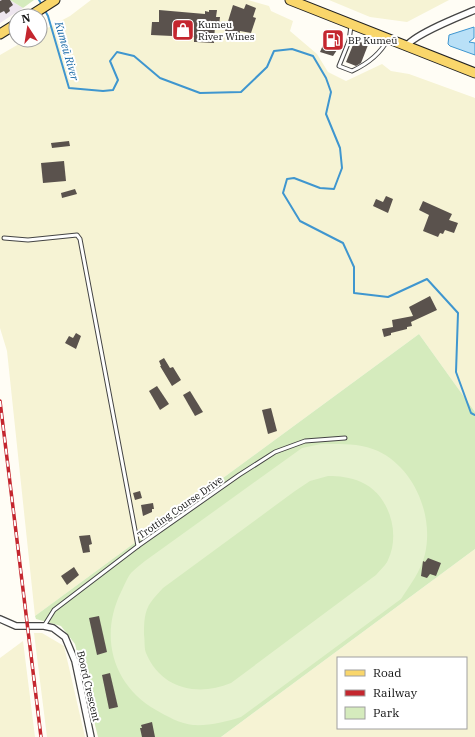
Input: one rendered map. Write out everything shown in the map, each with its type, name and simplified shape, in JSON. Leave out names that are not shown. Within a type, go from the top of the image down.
[{"type":"main road","points":[[290,0],[475,73]]},
{"type":"main road","points":[[42,8],[53,1]]},
{"type":"street","points":[[406,47],[409,42],[418,36],[475,10]]},
{"type":"street","name":"Boord Crescent","points":[[0,619],[16,626],[44,626],[52,628],[65,637],[71,648],[91,737]]},
{"type":"lane","points":[[352,24],[348,41],[339,66],[352,71],[364,66],[381,49],[388,38]]},
{"type":"lane","points":[[4,238],[28,240],[77,235],[80,239],[138,546]]},
{"type":"lane","name":"Trotting Course Drive","points":[[44,626],[54,610],[138,546],[275,452],[305,441],[345,438]]},
{"type":"shaded area","points":[[0,0],[10,0],[23,8],[8,8],[8,18],[0,23]]},
{"type":"shaded area","points":[[91,0],[248,0],[269,6],[271,11],[293,21],[290,31],[317,54],[328,72],[346,81],[382,64],[391,71],[409,74],[475,98],[475,412],[419,334],[35,616],[7,351],[0,328],[0,55],[12,48],[48,48],[48,28],[70,16]]},
{"type":"shaded area","points":[[329,0],[449,0],[407,22],[370,17]]},
{"type":"shaded area","points":[[475,549],[475,737],[221,737]]},
{"type":"shaded area","points":[[34,633],[42,633],[64,646],[85,737],[47,737]]},
{"type":"shaded area","points":[[23,641],[35,737],[0,737],[0,658]]},
{"type":"green space","points":[[10,0],[34,0],[23,8]]},
{"type":"green space","points":[[419,334],[475,412],[475,549],[221,737],[98,737],[75,644],[61,626],[36,619],[35,616]]},
{"type":"green space","points":[[321,444],[350,444],[371,448],[391,459],[402,469],[418,494],[424,509],[427,524],[425,554],[418,572],[401,599],[241,717],[205,725],[193,725],[169,717],[141,700],[120,674],[114,658],[111,643],[111,626],[114,609],[121,592],[131,573],[145,561],[302,448]],"holes":[[[328,476],[357,480],[371,488],[379,495],[390,515],[393,527],[392,549],[384,566],[376,575],[231,683],[206,689],[194,689],[182,687],[161,675],[146,653],[145,646],[145,618],[147,609],[154,598],[163,588],[295,491],[310,481]]]},
{"type":"water","points":[[474,27],[474,38],[469,42],[475,43],[475,55],[448,44],[449,35]]},
{"type":"building","points":[[10,0],[13,5],[8,8],[8,12],[6,14],[4,11],[0,13],[0,1]]},
{"type":"building","points":[[246,4],[256,8],[253,17],[256,18],[251,33],[240,31],[239,35],[225,31],[233,5],[244,9]]},
{"type":"building","name":"Kumeu River Wines","points":[[159,10],[205,14],[205,11],[209,12],[209,10],[217,10],[216,17],[220,17],[219,26],[215,25],[214,43],[194,42],[194,37],[151,35],[152,22],[159,22]]},
{"type":"building","name":"BP Kumeū","points":[[329,31],[341,35],[337,50],[333,56],[320,52]]},
{"type":"building","points":[[355,40],[368,45],[361,63],[356,66],[346,62]]},
{"type":"building","points":[[69,141],[70,146],[52,148],[51,143]]},
{"type":"building","points":[[64,161],[66,181],[43,183],[41,163]]},
{"type":"building","points":[[75,189],[77,194],[62,198],[61,193]]},
{"type":"building","points":[[386,196],[393,199],[388,213],[373,206],[376,199],[383,202]]},
{"type":"building","points":[[423,201],[452,214],[449,220],[458,223],[454,233],[445,230],[443,234],[440,233],[438,237],[423,231],[429,215],[419,210]]},
{"type":"building","points":[[430,296],[437,310],[411,322],[412,326],[407,327],[407,329],[391,333],[391,335],[384,337],[382,329],[393,327],[392,320],[413,316],[409,307]]},
{"type":"building","points":[[76,333],[81,336],[76,349],[65,343],[69,336],[73,338]]},
{"type":"building","points":[[164,358],[170,368],[173,367],[181,380],[172,386],[160,366],[159,361]]},
{"type":"building","points":[[157,386],[169,404],[160,410],[149,391]]},
{"type":"building","points":[[190,391],[203,412],[195,416],[183,395]]},
{"type":"building","points":[[271,408],[277,431],[268,434],[262,410]]},
{"type":"building","points":[[140,491],[142,498],[135,500],[133,493]]},
{"type":"building","points":[[153,503],[154,509],[152,509],[152,512],[143,516],[141,505]]},
{"type":"building","points":[[90,535],[92,544],[89,545],[90,552],[83,553],[79,536]]},
{"type":"building","points":[[428,558],[441,563],[436,576],[430,574],[427,578],[421,576],[423,561],[425,562]]},
{"type":"building","points":[[74,567],[79,575],[67,585],[61,576]]},
{"type":"building","points":[[99,616],[107,652],[97,655],[89,618]]},
{"type":"building","points":[[110,673],[118,707],[109,709],[102,675]]},
{"type":"building","points":[[152,722],[155,737],[142,737],[140,728],[142,728],[141,725]]},
{"type":"waterway","name":"Kumeū River","points":[[39,0],[42,5]]},
{"type":"waterway","name":"Kumeū River","points":[[48,16],[69,88],[103,91],[113,90],[118,80],[110,61],[117,52],[134,56],[160,78],[200,93],[241,92],[267,67],[274,51],[292,49],[313,56],[326,78],[331,92],[326,114],[340,148],[342,168],[334,189],[320,188],[294,178],[287,179],[283,193],[300,221],[343,243],[354,267],[354,293],[388,297],[427,279],[458,313],[456,372],[471,413],[475,415]]},
{"type":"railway","points":[[0,401],[41,737]]},
{"type":"place","name":"Kumeu River Wines","points":[[183,30]]},
{"type":"place","name":"BP Kumeū","points":[[333,40]]}]
